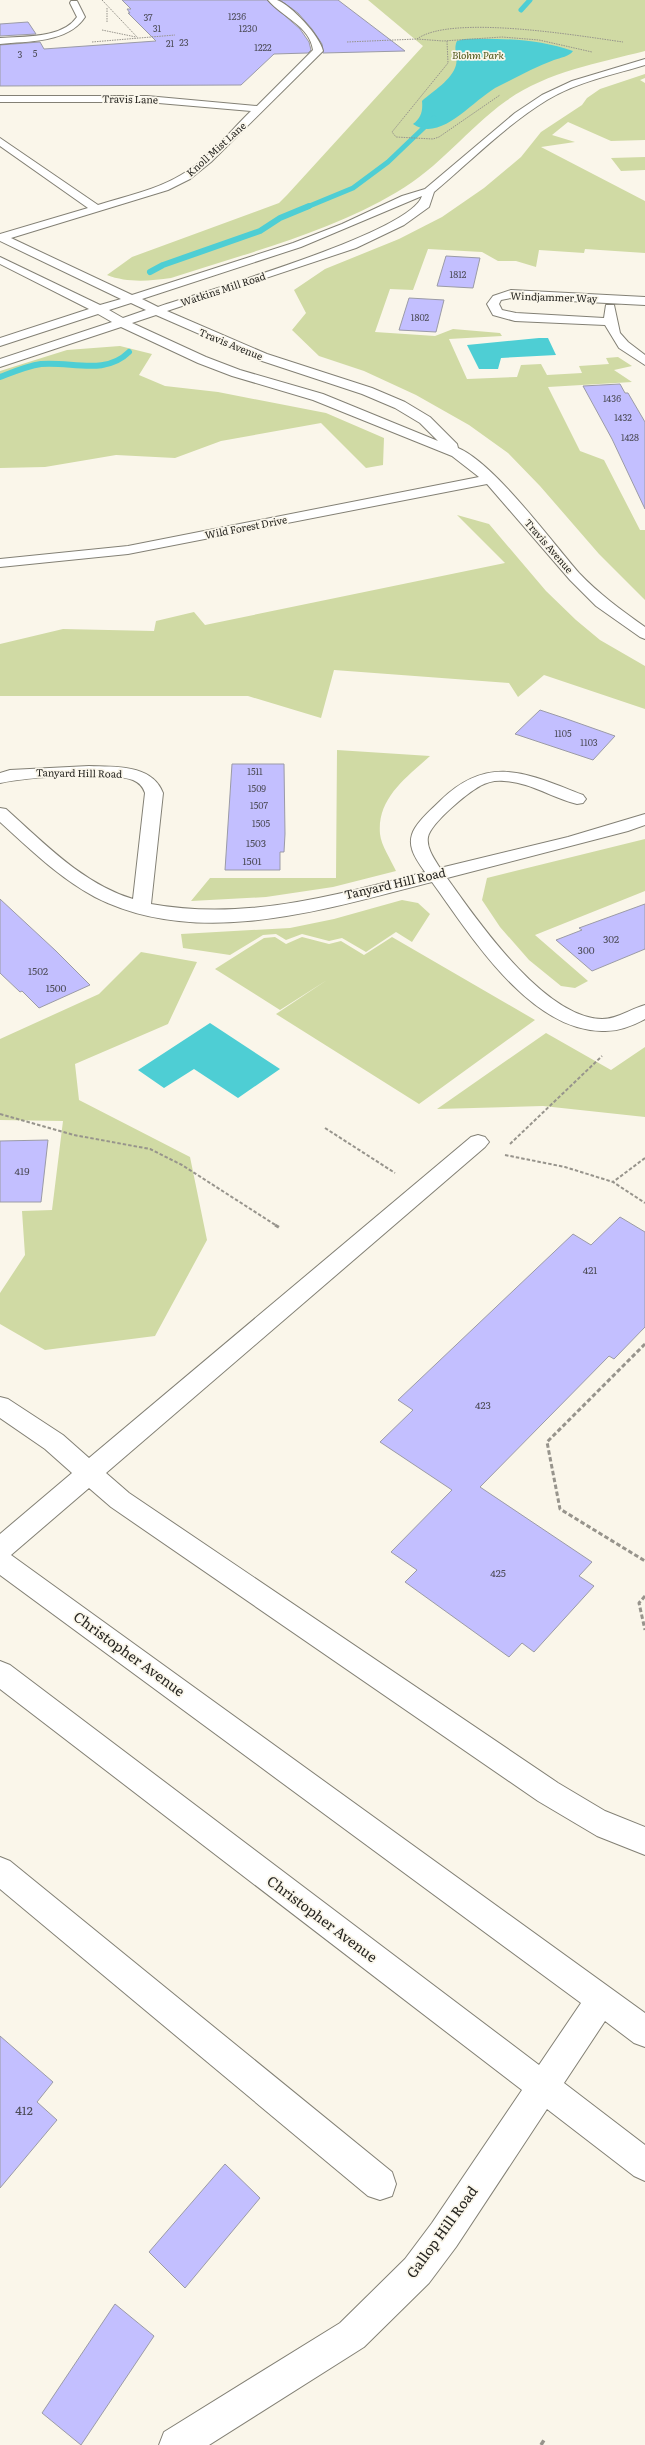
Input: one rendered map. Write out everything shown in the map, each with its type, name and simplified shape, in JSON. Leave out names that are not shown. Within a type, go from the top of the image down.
[{"type":"street","name":"Knoll Mist Lane","points":[[1,237],[155,192],[179,182],[207,160],[314,57],[319,48],[311,33],[272,0]]},
{"type":"street","points":[[0,41],[50,35],[70,29],[80,22],[81,17],[74,3]]},
{"type":"street","name":"Watkins Mill Road","points":[[0,342],[316,238],[406,198],[429,191],[518,115],[545,97],[581,81],[645,62]]},
{"type":"street","name":"Travis Lane","points":[[0,99],[147,99],[259,109]]},
{"type":"street","points":[[0,141],[97,209]]},
{"type":"street","name":"Watkins Mill Road","points":[[0,363],[326,255],[375,236],[400,223],[425,205],[429,191]]},
{"type":"street","name":"Travis Avenue","points":[[1,237],[208,336],[263,357],[367,391],[400,405],[424,420],[442,435],[457,453],[490,479],[581,582],[620,618],[645,634]]},
{"type":"street","name":"Travis Avenue","points":[[0,260],[100,310],[122,323],[202,360],[236,373],[318,397],[457,453]]},
{"type":"street","name":"Windjammer Way","points":[[609,322],[516,317],[497,312],[493,304],[497,298],[511,294],[645,301]]},
{"type":"street","points":[[610,299],[609,322],[611,329],[618,339],[645,361]]},
{"type":"street","name":"Wild Forest Drive","points":[[0,562],[70,558],[128,550],[490,479]]},
{"type":"street","name":"Tanyard Hill Road","points":[[0,778],[15,773],[31,772],[114,772],[134,774],[145,779],[152,786],[154,793],[141,908]]},
{"type":"street","points":[[577,799],[523,779],[508,776],[493,776],[474,782],[444,806],[429,822],[420,835],[420,846],[436,875],[487,947],[513,975],[561,1012],[589,1024],[605,1026],[619,1023],[645,1011]]},
{"type":"street","name":"Tanyard Hill Road","points":[[0,813],[65,871],[110,897],[141,908],[168,914],[244,915],[301,906],[436,875],[564,843],[645,819]]},
{"type":"street","points":[[0,1549],[478,1142]]},
{"type":"street","points":[[0,1406],[54,1442],[120,1500],[548,1792],[583,1815],[645,1841]]},
{"type":"street","name":"Christopher Avenue","points":[[0,1560],[645,2032]]},
{"type":"street","name":"Christopher Avenue","points":[[0,1673],[645,2165]]},
{"type":"street","points":[[0,1871],[380,2184]]},
{"type":"street","name":"Gallop Hill Road","points":[[177,2445],[352,2335],[386,2304],[417,2271],[444,2235],[601,2000]]},
{"type":"path","points":[[97,30],[138,38],[102,0]]},
{"type":"path","points":[[417,39],[424,34],[441,30],[500,28],[547,31],[626,42]]},
{"type":"path","points":[[347,42],[417,39],[447,41],[476,36],[508,37],[568,45],[594,53]]},
{"type":"path","points":[[433,139],[396,137],[392,132],[448,63],[447,41]]},
{"type":"path","points":[[499,1154],[542,1115],[573,1081],[602,1056]]},
{"type":"path","points":[[0,1114],[12,1116],[74,1135],[150,1149],[182,1165],[280,1228]]},
{"type":"path","points":[[325,1128],[421,1190]]},
{"type":"path","points":[[478,1142],[499,1154],[565,1167],[613,1182],[645,1203]]},
{"type":"path","points":[[613,1182],[645,1158]]},
{"type":"path","points":[[645,1344],[547,1442],[560,1509],[645,1561]]},
{"type":"path","points":[[645,1596],[639,1603],[645,1630]]},
{"type":"path","points":[[541,2445],[544,2440]]},
{"type":"green space","name":"Blohm Park","points":[[368,0],[645,0],[645,51],[591,64],[555,76],[522,91],[492,112],[440,160],[412,182],[371,206],[315,231],[258,251],[171,278],[131,280],[115,278],[107,275],[132,257],[279,203],[287,195],[423,46]]},
{"type":"green space","points":[[645,74],[645,78],[640,80],[645,83],[645,140],[611,141],[568,122],[552,135],[575,142],[541,147],[645,201],[645,253],[585,249],[584,253],[539,250],[536,267],[516,261],[498,261],[482,252],[428,249],[413,290],[390,289],[375,332],[435,336],[453,329],[500,333],[502,336],[449,339],[467,379],[517,377],[521,365],[541,364],[547,375],[582,373],[579,366],[609,364],[606,358],[618,357],[632,366],[614,370],[632,382],[548,387],[580,451],[604,460],[640,530],[645,530],[645,600],[599,554],[540,486],[508,453],[469,425],[416,395],[364,371],[319,356],[292,330],[306,313],[294,290],[325,269],[399,239],[442,217],[484,188],[521,157],[541,132],[582,105],[587,98],[600,89]]},
{"type":"green space","points":[[645,157],[645,170],[621,171],[611,158]]},
{"type":"green space","points":[[120,346],[152,354],[139,375],[165,386],[218,392],[326,413],[384,438],[383,465],[366,468],[321,423],[221,441],[175,458],[116,455],[45,467],[0,468],[0,371],[67,350]]},
{"type":"green space","points":[[457,515],[489,524],[546,591],[576,620],[600,640],[645,666],[645,709],[544,675],[518,697],[509,683],[334,670],[321,718],[248,696],[0,696],[0,644],[63,629],[154,631],[156,621],[194,612],[205,625],[505,563]]},
{"type":"green space","points":[[337,750],[430,756],[395,790],[388,799],[383,810],[380,821],[380,834],[384,848],[396,871],[333,887],[266,897],[191,901],[210,878],[336,878]]},
{"type":"green space","points":[[645,839],[645,891],[535,935],[588,981],[575,988],[561,986],[529,960],[500,927],[482,900],[487,878]]},
{"type":"green space","points":[[402,900],[418,903],[430,914],[412,942],[396,932],[366,952],[342,938],[329,941],[302,934],[286,940],[276,934],[263,935],[230,955],[183,948],[181,934],[290,928],[334,919]]},
{"type":"green space","points":[[275,937],[286,944],[302,937],[329,944],[341,941],[364,955],[392,937],[535,1020],[419,1104],[276,1014],[327,980],[280,1010],[215,969],[264,938]]},
{"type":"green space","points":[[141,952],[197,962],[168,1024],[75,1064],[79,1100],[190,1157],[207,1240],[155,1336],[45,1350],[0,1324],[0,1293],[25,1255],[22,1211],[52,1210],[63,1121],[0,1120],[0,1039],[99,994]]},
{"type":"green space","points":[[546,1033],[611,1070],[645,1047],[645,1117],[543,1106],[437,1109]]},
{"type":"water","points":[[464,39],[519,40],[547,44],[573,51],[567,56],[540,66],[499,86],[446,124],[435,128],[424,129],[413,124],[421,114],[422,101],[451,76],[456,65],[455,50],[457,41]]},
{"type":"water","points":[[548,338],[556,355],[501,358],[498,369],[479,369],[467,345]]},
{"type":"water","points":[[210,1023],[280,1069],[238,1098],[194,1069],[164,1088],[138,1070]]},
{"type":"building","points":[[122,0],[267,0],[300,29],[309,42],[311,50],[308,53],[274,54],[241,85],[0,86],[0,45],[40,42],[44,49],[156,41],[128,13],[130,13],[127,9],[131,9]]},
{"type":"building","points":[[280,0],[338,0],[405,51],[323,53],[322,44],[312,29],[298,13]]},
{"type":"building","points":[[28,22],[36,34],[0,36],[0,24]]},
{"type":"building","points":[[446,256],[480,258],[473,288],[437,286]]},
{"type":"building","points":[[409,298],[444,300],[436,332],[399,330]]},
{"type":"building","points":[[620,384],[625,393],[628,393],[645,422],[645,509],[612,439],[583,386]]},
{"type":"building","points":[[540,710],[615,736],[593,760],[515,734]]},
{"type":"building","points":[[232,764],[284,764],[285,834],[284,852],[280,852],[280,870],[225,870]]},
{"type":"building","points":[[0,899],[90,985],[39,1008],[22,991],[20,992],[0,973]]},
{"type":"building","points":[[645,904],[645,949],[592,971],[556,940],[582,930],[579,928]]},
{"type":"building","points":[[48,1140],[41,1202],[0,1202],[0,1141]]},
{"type":"building","points":[[620,1217],[645,1232],[645,1327],[614,1359],[609,1356],[480,1487],[592,1562],[579,1576],[594,1586],[534,1652],[522,1643],[509,1657],[405,1582],[417,1570],[391,1552],[452,1490],[380,1442],[413,1410],[398,1400],[573,1234],[591,1245]]},
{"type":"building","points":[[0,2036],[53,2082],[37,2102],[57,2120],[0,2188]]},
{"type":"building","points":[[225,2164],[260,2198],[185,2288],[149,2252]]},
{"type":"building","points":[[115,2304],[154,2336],[81,2445],[42,2413]]},
{"type":"waterway","points":[[521,10],[530,0]]},
{"type":"waterway","points":[[307,207],[353,188],[388,162],[434,118]]},
{"type":"waterway","points":[[150,272],[163,265],[260,231],[280,218],[309,206]]},
{"type":"waterway","points":[[0,377],[41,364],[99,366],[109,364],[120,359],[129,352]]}]
